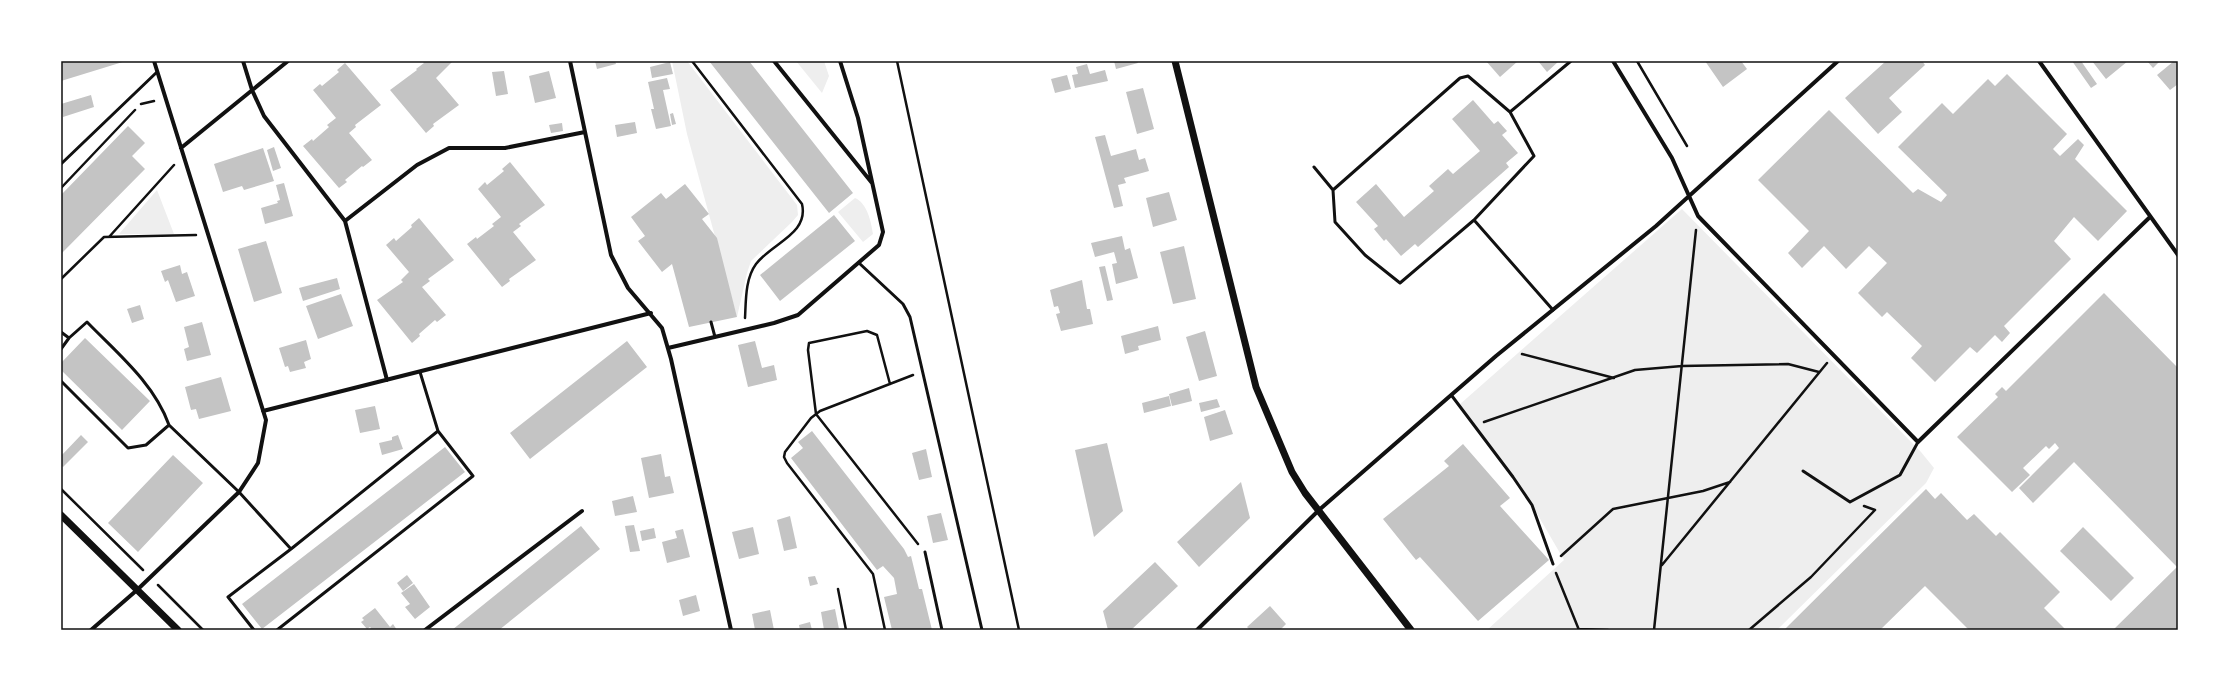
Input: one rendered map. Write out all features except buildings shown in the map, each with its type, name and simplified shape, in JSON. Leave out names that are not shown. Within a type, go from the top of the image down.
[{"type":"street","points":[[91,630],[150,578],[239,492],[258,463],[266,420],[154,61]]},
{"type":"street","points":[[243,61],[252,90],[264,116],[345,221],[387,380]]},
{"type":"street","points":[[181,148],[288,61]]},
{"type":"street","points":[[570,61],[611,255],[628,288],[652,313],[662,328],[668,348],[731,630]]},
{"type":"street","points":[[774,61],[872,184]]},
{"type":"street","points":[[668,348],[744,330],[798,315],[879,245],[883,232],[858,118],[840,61]]},
{"type":"street","points":[[1175,61],[1256,387],[1292,472],[1319,510],[1411,630]]},
{"type":"street","points":[[1613,61],[1672,158],[1698,216],[1918,442],[2134,230],[2150,217]]},
{"type":"street","points":[[1197,630],[1319,510],[1553,310],[1656,226],[1838,61]]},
{"type":"street","points":[[2039,61],[2150,217],[2178,253]]},
{"type":"street","points":[[345,221],[417,165],[449,148],[505,148],[585,132]]},
{"type":"street","points":[[263,411],[652,313]]},
{"type":"street","points":[[425,630],[582,511]]},
{"type":"street","points":[[61,515],[178,630]]},
{"type":"lane","points":[[1510,112],[1571,61]]},
{"type":"lane","points":[[61,164],[157,72]]},
{"type":"lane","points":[[1314,167],[1333,190],[1334,222],[1365,255],[1400,283],[1474,220],[1534,156],[1510,112],[1468,76],[1460,78],[1333,190]]},
{"type":"lane","points":[[1474,220],[1553,310]]},
{"type":"lane","points":[[859,263],[903,304],[910,317],[982,630]]},
{"type":"lane","points":[[61,348],[69,338],[87,322],[132,367],[162,406],[169,425],[239,492],[291,549]]},
{"type":"lane","points":[[711,322],[715,337]]},
{"type":"lane","points":[[61,332],[69,338]]},
{"type":"lane","points":[[277,630],[473,476],[438,431],[420,372]]},
{"type":"lane","points":[[61,381],[128,448],[146,445],[169,425]]},
{"type":"lane","points":[[1452,396],[1532,505],[1553,564]]},
{"type":"lane","points":[[254,630],[228,597],[291,549],[438,431]]},
{"type":"lane","points":[[1803,471],[1850,502],[1900,475],[1918,442]]},
{"type":"lane","points":[[925,552],[942,630]]},
{"type":"path","points":[[692,61],[802,204],[804,214],[799,226],[756,264],[747,291],[744,330]]},
{"type":"path","points":[[897,61],[1020,630]]},
{"type":"path","points":[[1637,61],[1687,146]]},
{"type":"path","points":[[61,188],[142,103],[154,101]]},
{"type":"path","points":[[109,237],[174,165]]},
{"type":"path","points":[[1654,630],[1698,216]]},
{"type":"path","points":[[61,279],[104,237],[196,235]]},
{"type":"path","points":[[890,384],[877,335],[872,332],[867,331],[809,343],[808,350],[816,414],[925,552]]},
{"type":"path","points":[[1522,354],[1614,378]]},
{"type":"path","points":[[1474,426],[1635,370],[1682,366],[1788,364],[1819,372],[1661,565]]},
{"type":"path","points":[[885,630],[873,574],[784,457],[788,446],[820,411],[923,372]]},
{"type":"path","points":[[1608,630],[1579,630],[1553,564],[1613,508],[1703,491],[1730,482]]},
{"type":"path","points":[[61,489],[203,630]]},
{"type":"path","points":[[1749,630],[1811,577],[1875,510],[1850,502]]},
{"type":"path","points":[[838,589],[846,630]]},
{"type":"path","points":[[163,597],[166,593]]},
{"type":"shaded area","points":[[672,61],[687,61],[797,205],[798,215],[751,261],[737,317],[687,134]]},
{"type":"shaded area","points":[[796,61],[824,61],[829,76],[822,93]]},
{"type":"shaded area","points":[[157,190],[174,234],[119,234]]},
{"type":"shaded area","points":[[855,198],[863,204],[870,218],[873,234],[863,242],[838,212]]},
{"type":"shaded area","points":[[1682,209],[1921,452],[1934,468],[1926,483],[1777,630],[1487,630],[1564,560],[1532,505],[1459,405]]}]
